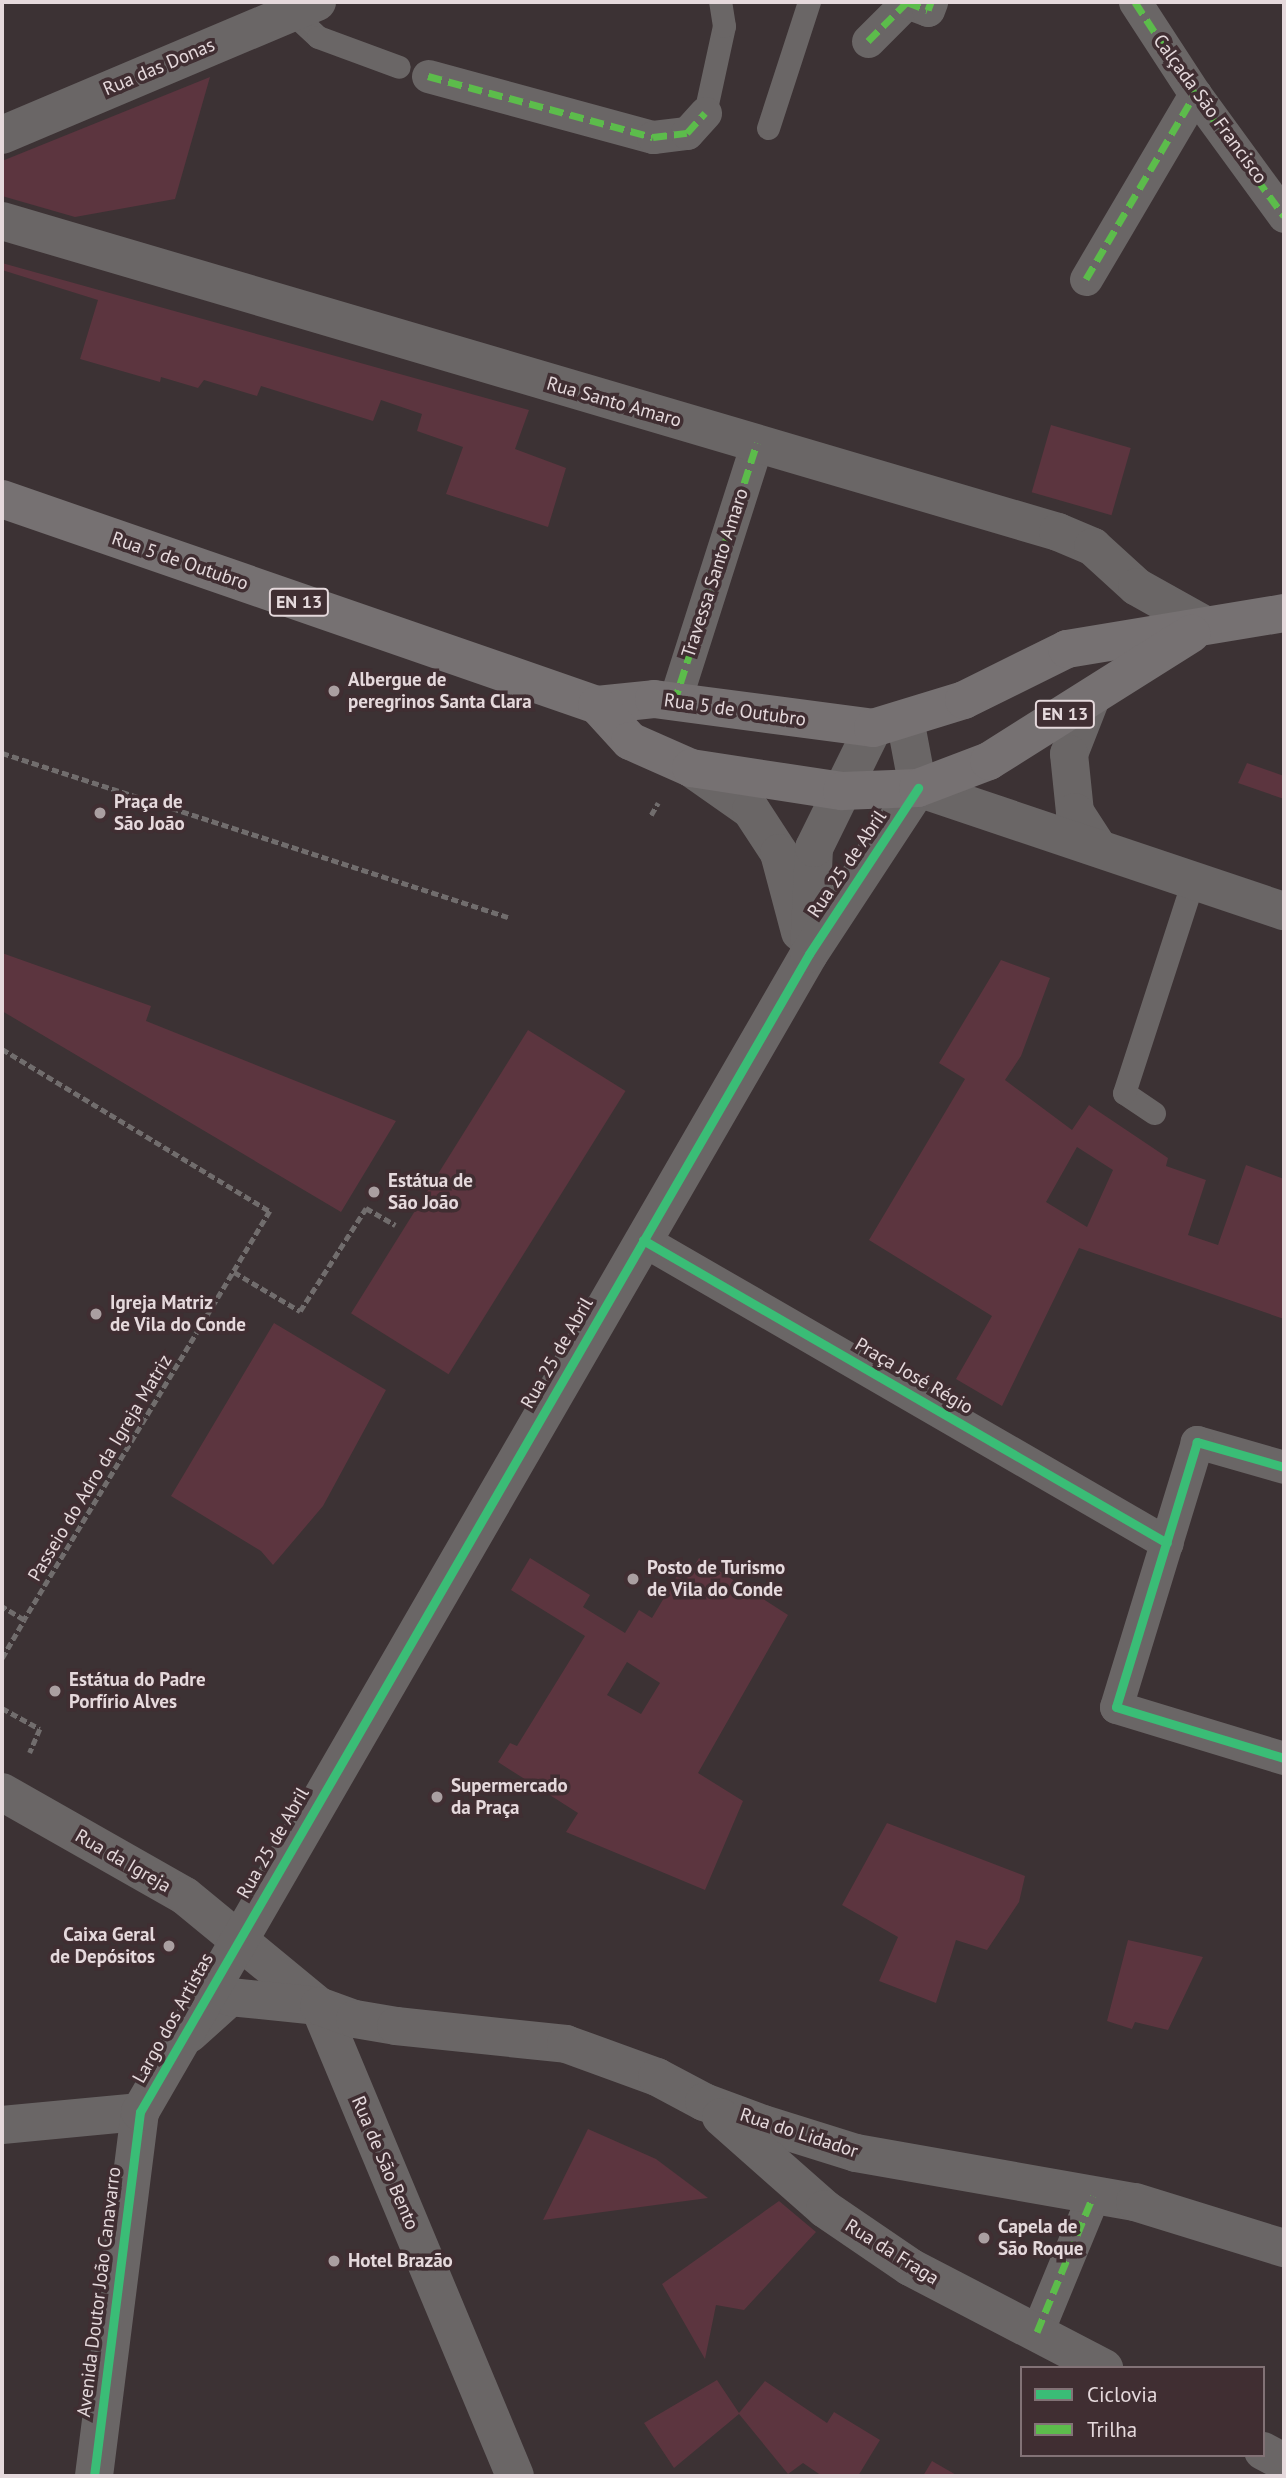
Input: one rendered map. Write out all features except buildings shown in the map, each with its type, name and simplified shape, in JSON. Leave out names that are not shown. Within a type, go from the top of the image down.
[{"type":"main road","name":"Rua 5 de Outubro","points":[[2,499],[597,705],[654,699],[889,723],[964,700],[1067,649],[1205,625]]},
{"type":"main road","name":"EN 13","points":[[1205,625],[1284,613]]},
{"type":"main road","name":"Rua 5 de Outubro","points":[[597,705],[630,741],[691,768],[842,791],[918,788],[989,761],[1205,625]]},
{"type":"street","points":[[868,41],[907,2],[928,10],[931,2]]},
{"type":"street","name":"Calçada São Francisco","points":[[1135,2],[1195,94],[1284,216]]},
{"type":"street","name":"Rua das Donas","points":[[2,135],[309,16]]},
{"type":"street","points":[[414,72],[653,137],[687,133],[705,113]]},
{"type":"street","points":[[1086,279],[1195,94]]},
{"type":"street","name":"Rua Santo Amaro","points":[[2,221],[1058,532],[1093,547],[1136,587],[1205,625]]},
{"type":"street","name":"Travessa Santo Amaro","points":[[674,703],[757,443]]},
{"type":"street","points":[[1091,698],[1069,754],[1075,812],[1097,846]]},
{"type":"street","points":[[889,723],[918,788]]},
{"type":"street","points":[[842,791],[889,723]]},
{"type":"street","name":"Rua 25 de Abril","points":[[691,768],[751,810],[779,853],[792,916],[809,954]]},
{"type":"street","name":"Rua 5 de Outubro","points":[[918,788],[1284,911]]},
{"type":"street","name":"Rua 25 de Abril","points":[[237,1941],[809,954],[918,788]]},
{"type":"street","name":"Rua 25 de Abril","points":[[809,954],[814,848],[842,791]]},
{"type":"street","name":"Praça José Régio","points":[[643,1240],[1167,1543]]},
{"type":"street","points":[[1284,1466],[1197,1442],[1116,1707],[1284,1758]]},
{"type":"street","name":"Rua da Igreja","points":[[6,1794],[185,1896],[237,1941]]},
{"type":"street","name":"Largo dos Artistas","points":[[140,2112],[237,1941],[319,2006]]},
{"type":"street","name":"Largo dos Artistas","points":[[180,2042],[230,1997],[319,2006]]},
{"type":"street","name":"Rua do Lidador","points":[[319,2006],[355,2019],[396,2026],[566,2045],[657,2077],[704,2102],[856,2153],[1135,2202],[1284,2248]]},
{"type":"street","name":"Rua de São Bento","points":[[319,2006],[516,2476]]},
{"type":"street","name":"Rua da Fraga","points":[[704,2102],[825,2209],[910,2267],[1100,2366]]},
{"type":"street","points":[[2,2124],[140,2112]]},
{"type":"street","name":"Avenida Doutor João Canavarro","points":[[94,2476],[140,2112]]},
{"type":"street","points":[[1037,2332],[1093,2196]]},
{"type":"street","points":[[1265,2452],[1284,2462]]},
{"type":"lane","points":[[705,113],[724,26],[720,2]]},
{"type":"lane","points":[[768,128],[809,2]]},
{"type":"lane","points":[[309,16],[325,60]]},
{"type":"lane","points":[[309,16],[414,72]]},
{"type":"lane","points":[[1154,1113],[1124,1093],[1193,881]]},
{"type":"path","points":[[2,753],[508,917]]},
{"type":"path","points":[[234,1272],[300,1311],[366,1208],[396,1225]]},
{"type":"path","points":[[2,1606],[24,1620]]},
{"type":"path","points":[[2,1708],[40,1729]]},
{"type":"shaded area","points":[[210,77],[175,199],[75,217],[2,196],[2,161]]},
{"type":"shaded area","points":[[2,263],[529,410],[515,449],[566,468],[548,527],[446,494],[463,447],[417,431],[422,414],[381,400],[373,421],[261,386],[257,396],[204,380],[198,388],[161,377],[160,382],[80,359],[98,300],[2,270]]},
{"type":"shaded area","points":[[1051,425],[1131,448],[1111,515],[1032,492]]},
{"type":"shaded area","points":[[1247,763],[1284,776],[1284,799],[1238,783]]},
{"type":"shaded area","points":[[2,953],[151,1006],[146,1021],[396,1121],[341,1212],[2,1011]]},
{"type":"shaded area","points":[[1001,960],[1050,978],[1021,1056],[1005,1080],[1072,1130],[1089,1105],[1168,1158],[1166,1166],[1206,1180],[1188,1235],[1218,1245],[1246,1165],[1284,1179],[1284,1319],[1079,1248],[1002,1406],[956,1379],[992,1316],[869,1240],[965,1079],[939,1063]],"holes":[[[1077,1147],[1113,1170],[1087,1227],[1046,1202]]]},
{"type":"shaded area","points":[[528,1030],[626,1091],[449,1374],[351,1313]]},
{"type":"shaded area","points":[[274,1323],[386,1390],[323,1506],[273,1565],[261,1551],[171,1496]]},
{"type":"shaded area","points":[[530,1558],[590,1595],[583,1607],[625,1633],[639,1610],[652,1618],[677,1576],[685,1581],[699,1558],[788,1615],[698,1773],[743,1801],[705,1890],[566,1832],[578,1813],[498,1762],[510,1743],[517,1746],[585,1636],[511,1590]],"holes":[[[627,1662],[660,1683],[641,1714],[607,1695]]]},
{"type":"shaded area","points":[[887,1823],[1025,1876],[1019,1902],[987,1950],[956,1940],[936,2003],[879,1981],[898,1937],[842,1905]]},
{"type":"shaded area","points":[[1128,1940],[1203,1957],[1168,2030],[1135,2022],[1132,2029],[1107,2021]]},
{"type":"shaded area","points":[[588,2129],[656,2159],[708,2198],[543,2220]]},
{"type":"shaded area","points":[[779,2201],[816,2232],[744,2310],[716,2305],[705,2359],[662,2284]]},
{"type":"shaded area","points":[[717,2380],[739,2413],[765,2381],[827,2423],[834,2412],[880,2440],[858,2476],[822,2476],[803,2463],[788,2474],[739,2414],[674,2468],[644,2423]]},
{"type":"shaded area","points":[[932,2461],[958,2476],[923,2476]]},
{"type":"marked path","points":[[868,41],[907,2],[928,10],[931,2]]},
{"type":"marked path","points":[[1135,2],[1195,94],[1284,216]]},
{"type":"marked path","points":[[428,76],[653,137],[687,133],[705,113]]},
{"type":"marked path","points":[[1086,279],[1195,94]]},
{"type":"marked path","points":[[674,703],[757,443]]},
{"type":"marked path","points":[[1037,2332],[1093,2196]]},
{"type":"cycle path","points":[[94,2476],[140,2112],[809,954],[918,788]]},
{"type":"cycle path","points":[[643,1240],[1167,1543]]},
{"type":"cycle path","points":[[1284,1467],[1197,1442],[1116,1707],[1284,1758]]},
{"type":"place","name":"Albergue de peregrinos Santa Clara","points":[[334,691]]},
{"type":"place","name":"Praça de São João","points":[[100,813]]},
{"type":"place","name":"Estátua de São João","points":[[374,1192]]},
{"type":"place","name":"Igreja Matriz de Vila do Conde","points":[[96,1314]]},
{"type":"place","name":"Posto de Turismo de Vila do Conde","points":[[633,1579]]},
{"type":"place","name":"Estátua do Padre Porfírio Alves","points":[[55,1691]]},
{"type":"place","name":"Supermercado da Praça","points":[[437,1797]]},
{"type":"place","name":"Caixa Geral de Depósitos","points":[[169,1946]]},
{"type":"place","name":"Capela de São Roque","points":[[984,2238]]},
{"type":"place","name":"Hotel Brazão","points":[[334,2261]]}]
